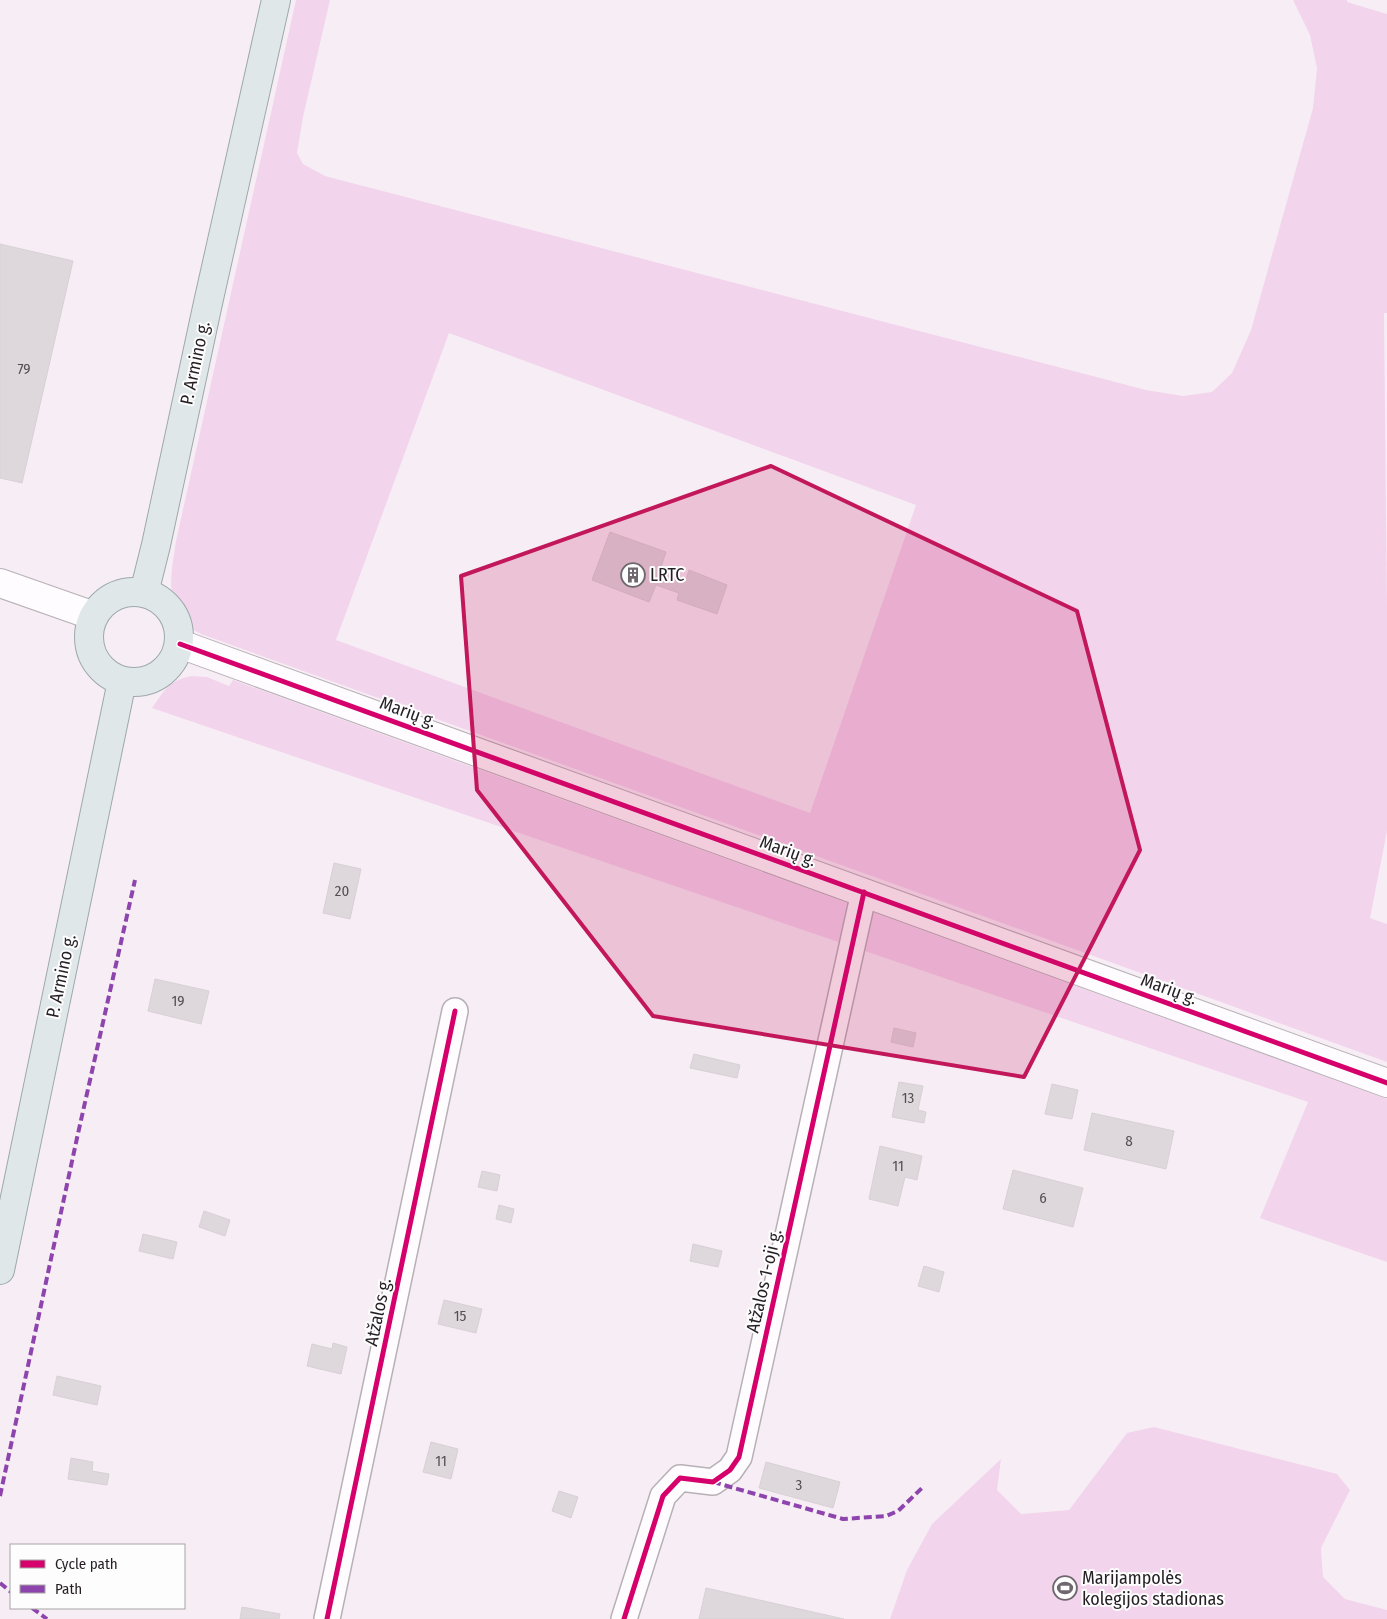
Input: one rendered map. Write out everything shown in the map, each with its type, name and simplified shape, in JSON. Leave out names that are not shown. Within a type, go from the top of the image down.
[{"type":"main road","name":"P. Armino g.","points":[[144,593],[276,0]]},
{"type":"main road","points":[[129,592],[144,593],[156,598],[167,606],[175,617],[179,630],[180,644],[175,659],[165,671],[152,680],[137,683],[122,681],[107,674],[96,662],[90,648],[89,631],[94,616],[102,605],[115,596],[129,592]]},
{"type":"main road","name":"P. Armino g.","points":[[0,1270],[122,681]]},
{"type":"street","points":[[0,582],[94,616]]},
{"type":"street","name":"Marių g.","points":[[180,644],[1387,1083]]},
{"type":"street","name":"Atžalos 1-oji g.","points":[[624,1619],[663,1496],[680,1478],[713,1482],[730,1470],[739,1457],[864,892]]},
{"type":"street","name":"Atžalos g.","points":[[327,1619],[455,1010]]},
{"type":"highlighted area","points":[[771,466],[1077,611],[1140,850],[1024,1077],[653,1016],[477,790],[461,576]]},
{"type":"shaded area","points":[[296,0],[330,0],[303,117],[297,153],[303,164],[325,176],[1146,390],[1183,396],[1212,392],[1232,373],[1251,330],[1313,108],[1317,68],[1310,35],[1293,0],[1347,0],[1347,2],[1387,14],[1387,313],[1384,313],[1387,831],[1370,918],[1387,924],[1387,1062],[201,634],[186,625],[174,604],[171,584],[176,541]],"holes":[[[449,333],[916,505],[810,813],[336,640]]]},
{"type":"shaded area","points":[[191,676],[207,677],[229,686],[233,680],[1387,1099],[1387,1262],[1260,1218],[1308,1102],[152,708],[168,687],[183,678]]},
{"type":"shaded area","points":[[1154,1427],[1337,1474],[1350,1490],[1321,1548],[1323,1577],[1345,1599],[1387,1610],[1387,1619],[890,1619],[907,1570],[932,1524],[1001,1459],[997,1490],[1021,1514],[1069,1510],[1127,1433]]},
{"type":"building","points":[[0,244],[73,261],[22,483],[0,478]]},
{"type":"building","name":"LRTC","points":[[610,532],[666,552],[660,570],[686,580],[689,570],[727,585],[717,614],[677,600],[679,593],[656,585],[649,602],[592,580]]},
{"type":"building","points":[[334,863],[361,869],[350,919],[323,913]]},
{"type":"building","points":[[155,979],[209,991],[201,1024],[148,1011]]},
{"type":"building","points":[[894,1028],[916,1033],[913,1047],[891,1042]]},
{"type":"building","points":[[694,1054],[740,1065],[737,1078],[690,1068]]},
{"type":"building","points":[[899,1082],[923,1086],[918,1110],[926,1112],[924,1123],[892,1117]]},
{"type":"building","points":[[1052,1084],[1078,1090],[1072,1119],[1045,1114]]},
{"type":"building","points":[[1092,1113],[1174,1131],[1166,1169],[1084,1150]]},
{"type":"building","points":[[880,1146],[922,1156],[917,1180],[905,1177],[898,1206],[869,1199]]},
{"type":"building","points":[[1013,1170],[1083,1188],[1073,1227],[1003,1209]]},
{"type":"building","points":[[482,1171],[500,1175],[497,1191],[478,1187]]},
{"type":"building","points":[[499,1205],[514,1209],[511,1223],[496,1219]]},
{"type":"building","points":[[204,1211],[230,1220],[225,1236],[199,1227]]},
{"type":"building","points":[[143,1234],[177,1242],[173,1259],[139,1251]]},
{"type":"building","points":[[693,1244],[722,1251],[718,1267],[690,1261]]},
{"type":"building","points":[[924,1266],[944,1272],[939,1292],[918,1286]]},
{"type":"building","points":[[444,1300],[482,1309],[476,1333],[438,1324]]},
{"type":"building","points":[[333,1343],[347,1347],[341,1374],[307,1366],[312,1344],[332,1349]]},
{"type":"building","points":[[57,1376],[101,1386],[97,1405],[53,1395]]},
{"type":"building","points":[[431,1442],[458,1449],[451,1479],[423,1472]]},
{"type":"building","points":[[71,1458],[93,1462],[92,1471],[109,1474],[107,1485],[68,1479]]},
{"type":"building","points":[[766,1462],[840,1482],[833,1508],[759,1488]]},
{"type":"building","points":[[559,1491],[578,1497],[571,1518],[552,1511]]},
{"type":"building","points":[[706,1588],[844,1619],[699,1619]]},
{"type":"building","points":[[242,1607],[280,1614],[279,1619],[240,1619]]},
{"type":"marked path","points":[[0,1496],[135,880]]},
{"type":"marked path","points":[[713,1482],[843,1519],[886,1516],[898,1511],[923,1487]]},
{"type":"marked path","points":[[0,1583],[10,1591]]},
{"type":"marked path","points":[[33,1609],[47,1619]]},
{"type":"cycle path","points":[[180,644],[1387,1083]]},
{"type":"cycle path","points":[[624,1619],[663,1496],[680,1478],[713,1482],[730,1470],[739,1457],[864,892]]},
{"type":"cycle path","points":[[327,1619],[455,1011]]},
{"type":"place","name":"LRTC","points":[[633,575]]},
{"type":"place","name":"Marijampolės kolegijos stadionas","points":[[1065,1588]]}]
